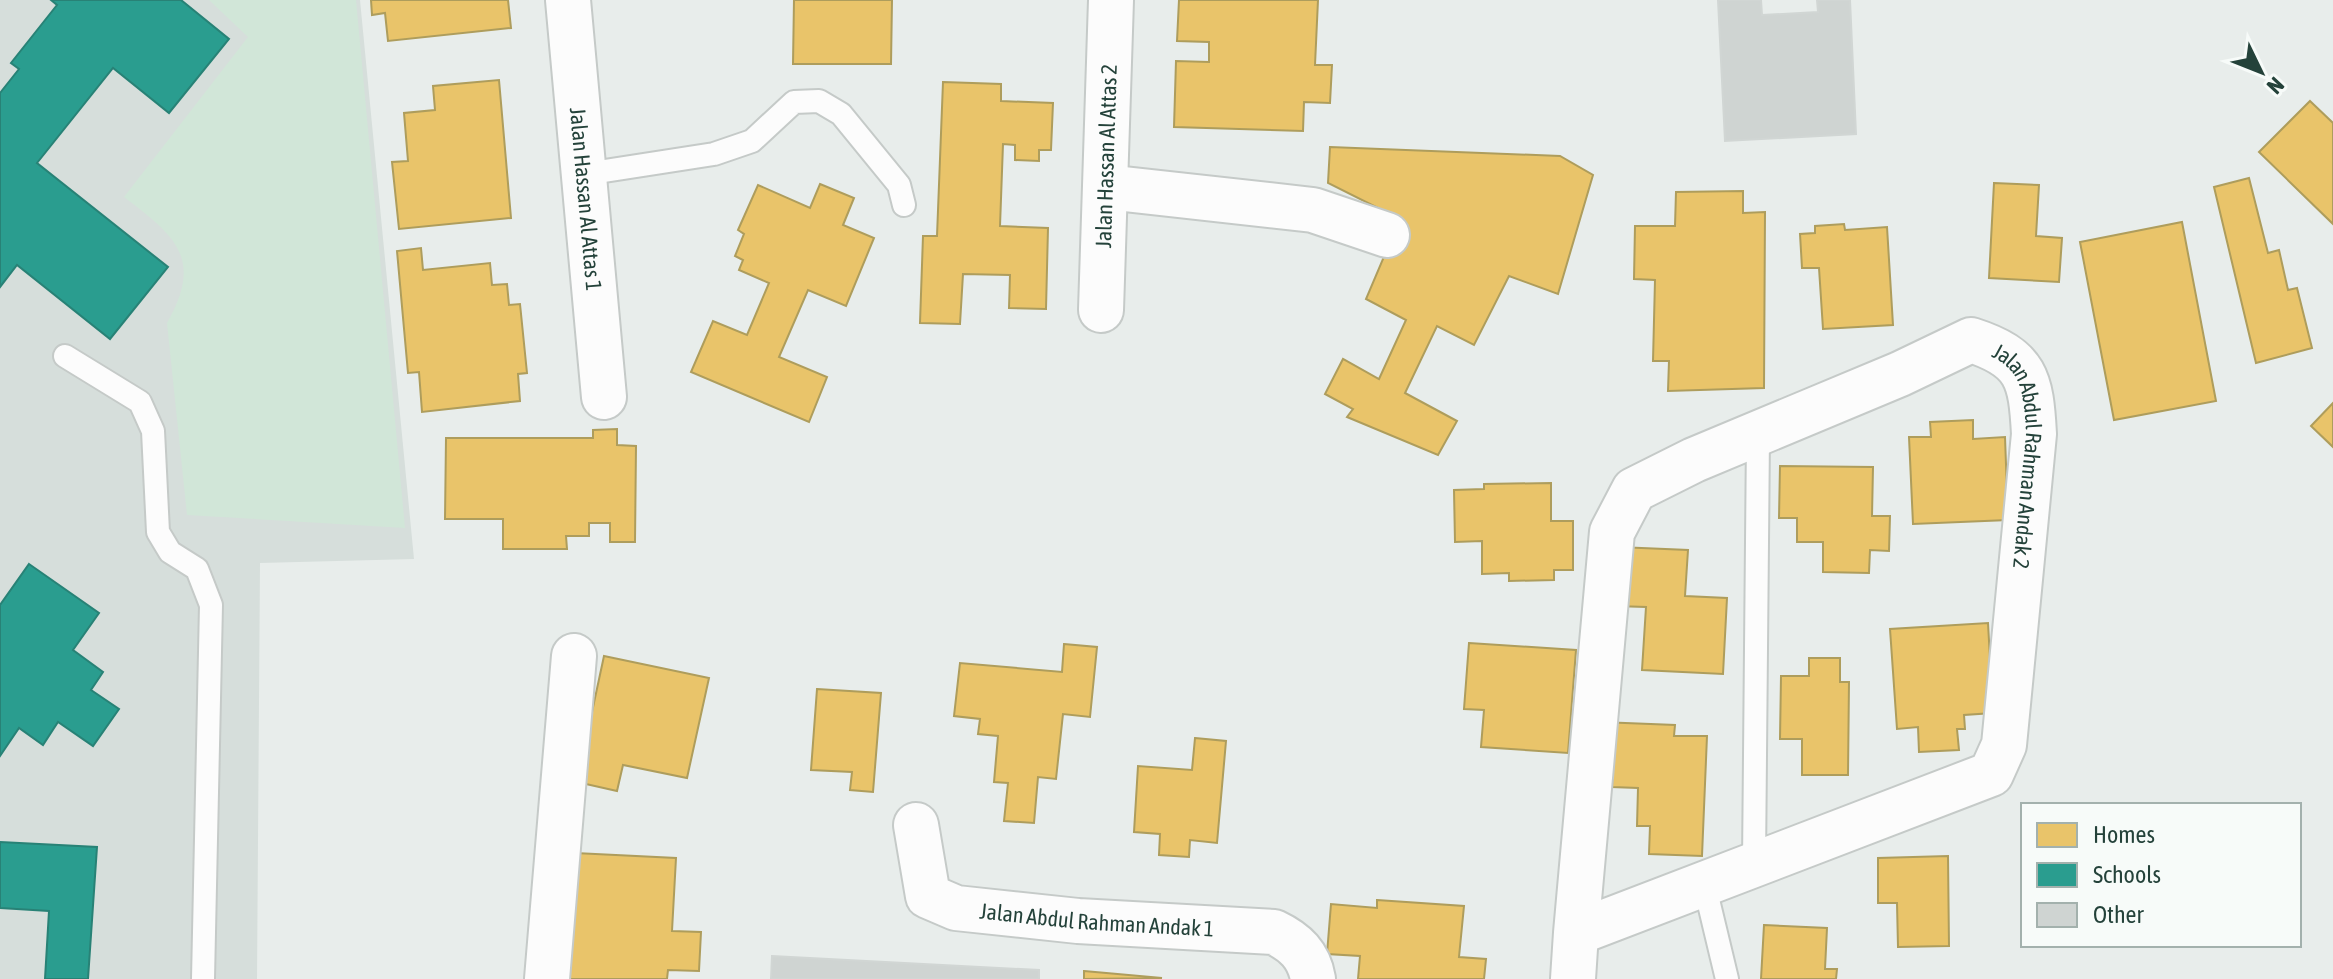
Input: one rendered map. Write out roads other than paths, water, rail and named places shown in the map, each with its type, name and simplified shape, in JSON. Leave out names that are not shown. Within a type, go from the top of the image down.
[{"type":"street","name":"Jalan Hassan Al Attas 1","points":[[568,0],[604,397]]},
{"type":"street","name":"Jalan Hassan Al Attas 2","points":[[1101,310],[1111,0]]},
{"type":"street","points":[[1106,187],[1313,210],[1387,235]]},
{"type":"street","name":"Jalan Abdul Rahman Andak 2","points":[[1573,979],[1576,933],[1612,532],[1634,490],[1694,460],[1758,435],[1971,340],[1996,348],[2016,363],[2032,391],[2034,434],[2004,745],[1991,774],[1576,933]]},
{"type":"street","points":[[547,979],[574,656]]},
{"type":"street","name":"Jalan Abdul Rahman Andak 1","points":[[916,825],[928,896],[956,908],[1078,921],[1274,932],[1293,941],[1311,968],[1313,979]]},
{"type":"lane","points":[[585,174],[714,154],[752,141],[794,102],[819,101],[841,114],[899,185],[904,205]]},
{"type":"lane","points":[[65,356],[140,402],[153,431],[158,532],[170,552],[197,569],[211,605],[203,979]]},
{"type":"lane","points":[[1754,863],[1758,435]]},
{"type":"lane","points":[[1704,883],[1727,979]]}]
